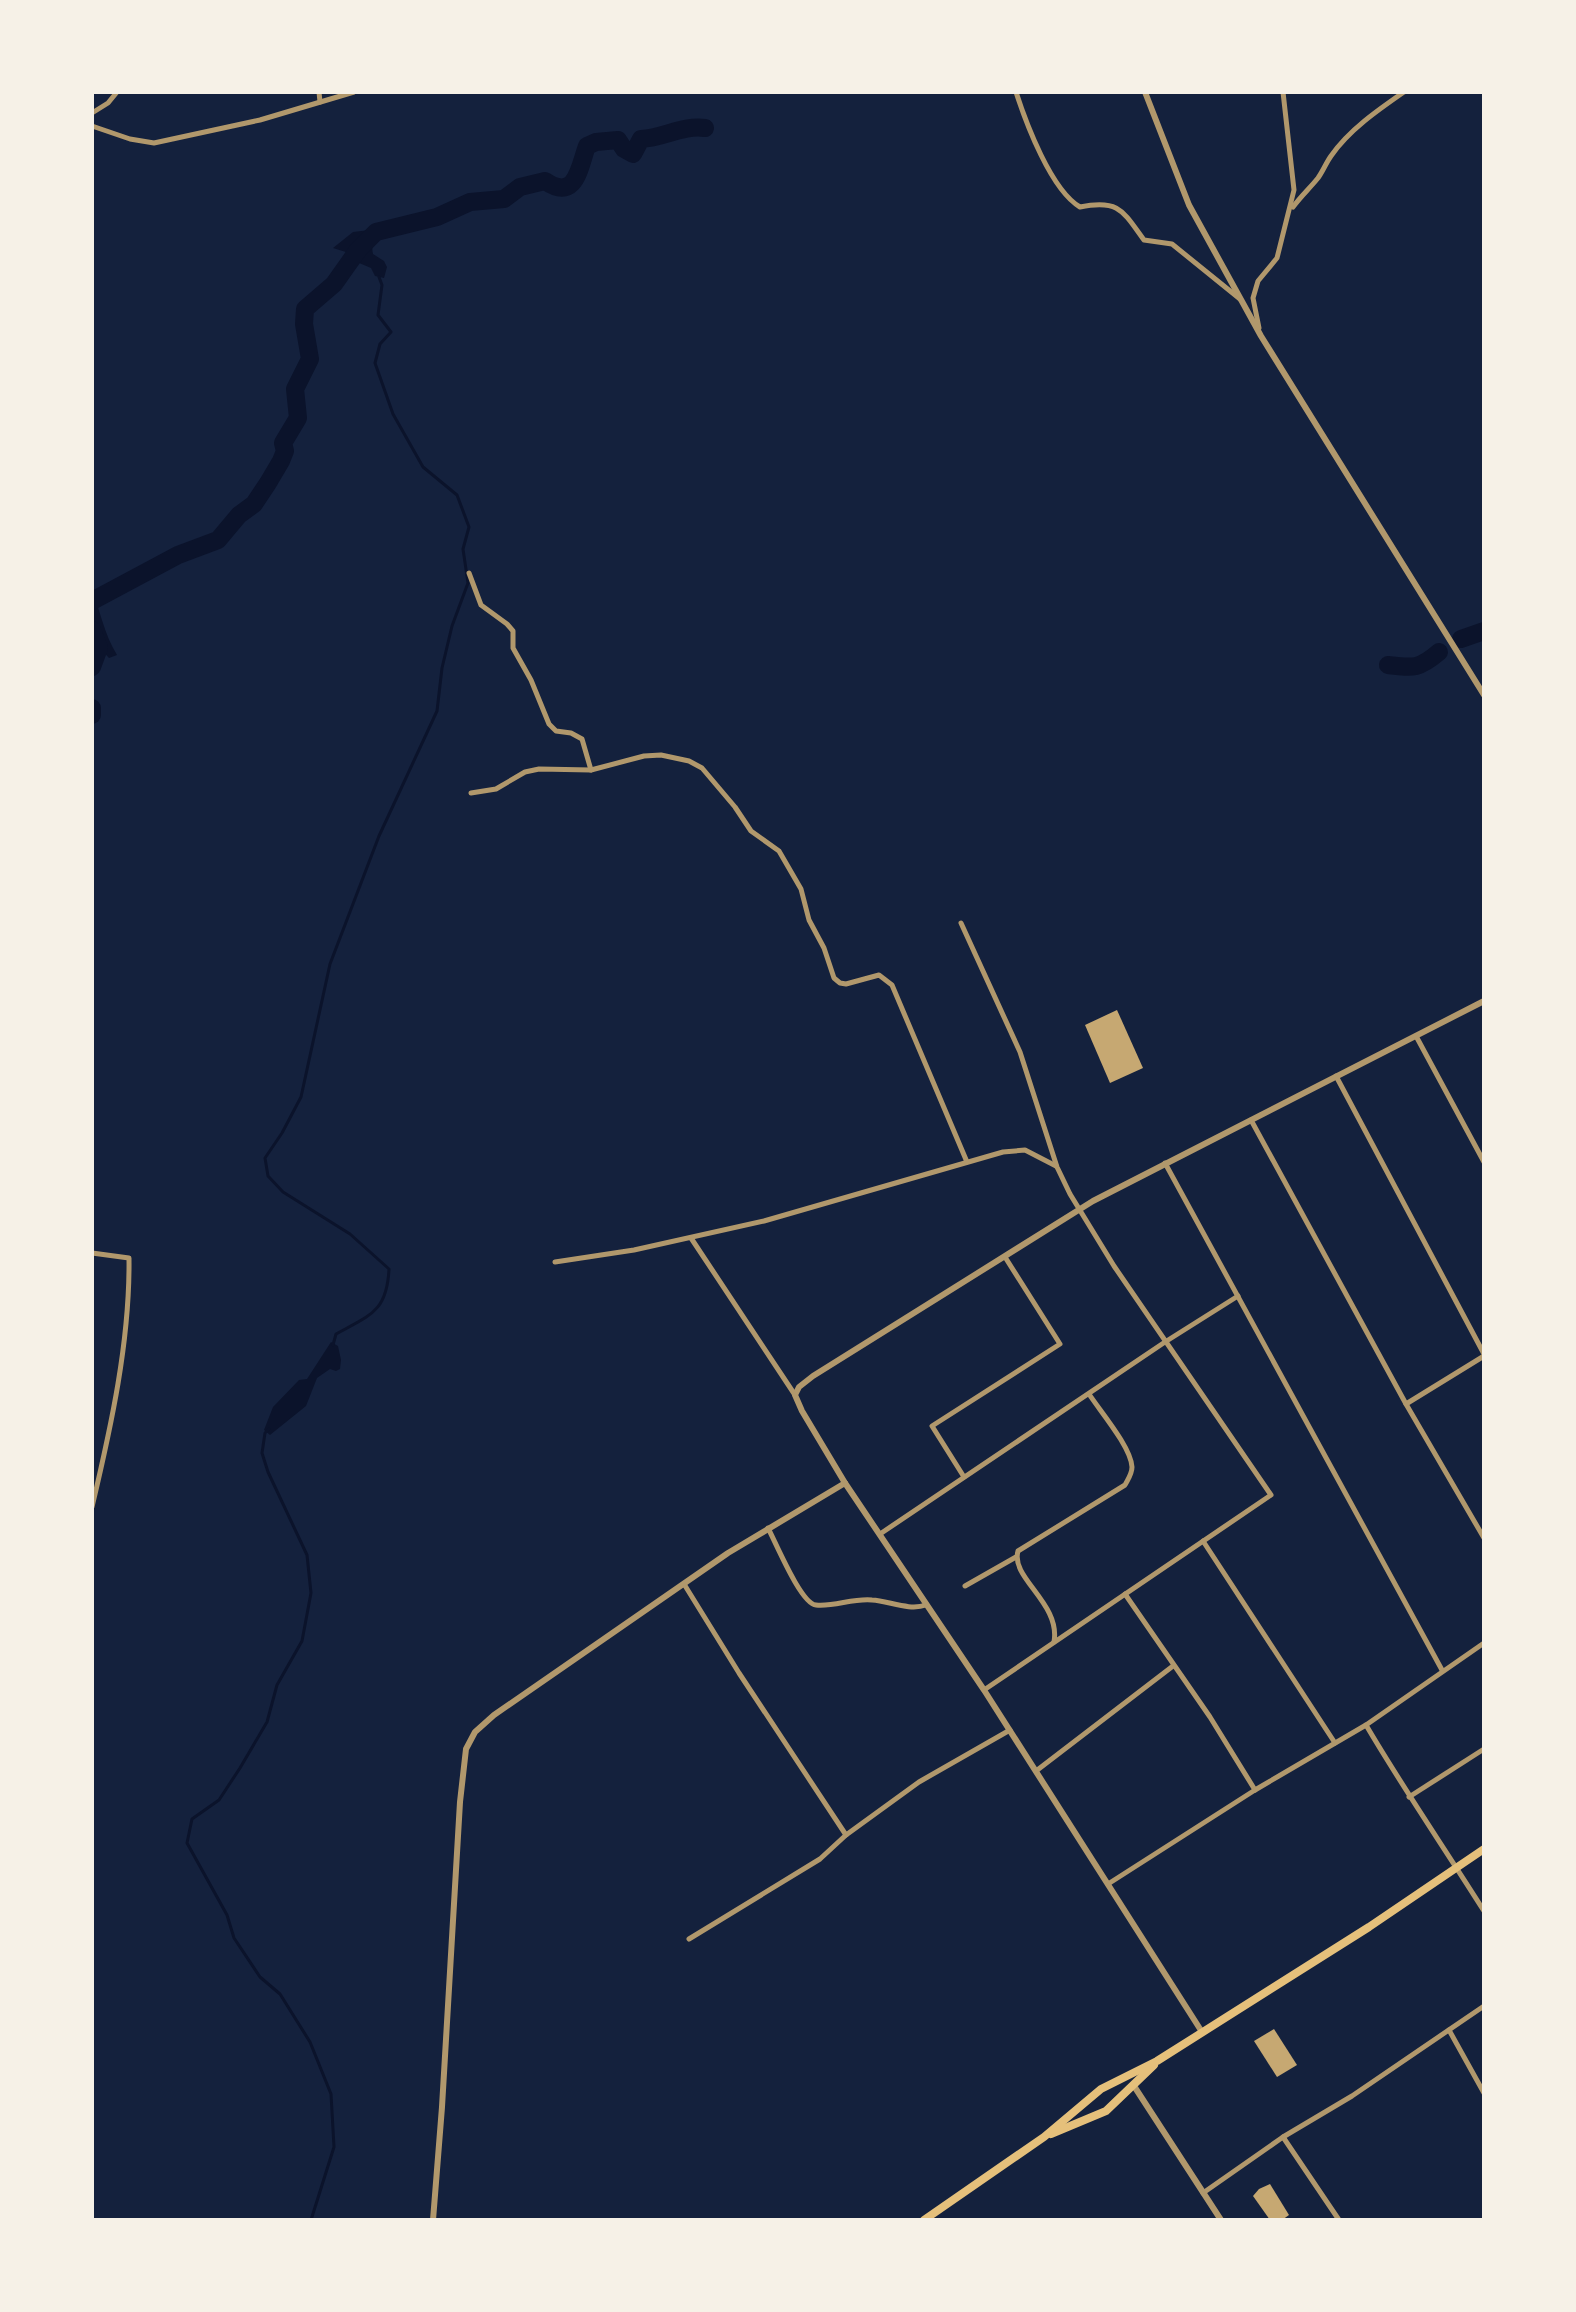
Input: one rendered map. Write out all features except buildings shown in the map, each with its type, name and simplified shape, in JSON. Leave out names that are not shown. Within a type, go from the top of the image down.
[{"type":"highway","points":[[924,2220],[1044,2137],[1091,2096],[1157,2061],[1369,1927],[1484,1849]]},
{"type":"highway","points":[[1044,2137],[1103,2113],[1157,2061]]},
{"type":"highway","points":[[1107,2086],[1118,2101]]},
{"type":"highway","points":[[1091,2096],[1094,2105],[1103,2113]]},
{"type":"street","points":[[92,113],[108,103],[117,92]]},
{"type":"street","points":[[319,92],[320,102]]},
{"type":"street","points":[[92,126],[130,139],[154,143],[247,124],[354,92]]},
{"type":"street","points":[[1016,92],[1035,144],[1056,181],[1074,203],[1080,207],[1105,203],[1121,209],[1144,240],[1172,244],[1244,302]]},
{"type":"street","points":[[1145,92],[1189,205],[1261,336],[1482,687],[1484,695]]},
{"type":"street","points":[[1261,336],[1253,298],[1258,281],[1277,258],[1294,190],[1283,92]]},
{"type":"street","points":[[1288,214],[1348,137],[1404,92]]},
{"type":"street","points":[[469,573],[481,605],[513,631],[513,648],[531,680],[549,724],[556,731],[571,733],[582,739],[591,770]]},
{"type":"street","points":[[471,793],[496,789],[525,772],[539,769],[591,770],[628,758],[661,755],[689,761],[702,768],[751,831],[779,851],[801,889],[814,934],[824,948],[834,978],[846,984],[879,975],[892,985],[967,1162]]},
{"type":"street","points":[[961,923],[1020,1052],[1057,1167],[1079,1210],[1165,1342],[1273,1498],[1203,1541],[984,1690]]},
{"type":"street","points":[[795,1395],[799,1387],[813,1376],[1079,1210],[1484,1001]]},
{"type":"street","points":[[1416,1036],[1484,1162]]},
{"type":"street","points":[[1335,1076],[1484,1355],[1406,1404]]},
{"type":"street","points":[[1251,1119],[1406,1404],[1484,1538]]},
{"type":"street","points":[[555,1262],[691,1238],[805,1211],[1003,1152],[1025,1150],[1057,1167]]},
{"type":"street","points":[[1165,1163],[1442,1670]]},
{"type":"street","points":[[691,1238],[795,1395],[845,1483],[984,1690],[1202,2032]]},
{"type":"street","points":[[92,1253],[129,1258],[129,1301],[104,1455],[92,1507]]},
{"type":"street","points":[[964,1477],[932,1426],[1060,1344],[1005,1257]]},
{"type":"street","points":[[880,1534],[1238,1296]]},
{"type":"street","points":[[1054,1642],[1055,1622],[1018,1566],[1018,1551],[1125,1485],[1131,1473],[1128,1452],[1089,1394]]},
{"type":"street","points":[[433,2220],[460,1808],[466,1749],[475,1732],[494,1715],[684,1584],[768,1528],[845,1483]]},
{"type":"street","points":[[768,1528],[802,1594],[811,1604],[818,1606],[856,1599],[912,1608],[926,1605]]},
{"type":"street","points":[[1203,1541],[1335,1743]]},
{"type":"street","points":[[965,1586],[1016,1557]]},
{"type":"street","points":[[684,1584],[846,1835]]},
{"type":"street","points":[[1125,1594],[1210,1717],[1255,1790]]},
{"type":"street","points":[[1108,1884],[1255,1790],[1366,1725],[1484,1643]]},
{"type":"street","points":[[1036,1771],[1173,1666]]},
{"type":"street","points":[[1366,1725],[1484,1911]]},
{"type":"street","points":[[689,1939],[820,1859],[846,1835],[919,1782],[1010,1730]]},
{"type":"street","points":[[1409,1797],[1484,1749]]},
{"type":"street","points":[[1203,2193],[1484,2006]]},
{"type":"street","points":[[1449,2030],[1484,2093]]},
{"type":"street","points":[[1134,2086],[1221,2220]]},
{"type":"street","points":[[1283,2137],[1339,2220]]},
{"type":"water","points":[[387,228],[388,232],[376,240],[372,250],[387,267],[384,278],[375,276],[371,268],[352,260],[349,253],[333,248],[353,232]]},
{"type":"water","points":[[92,590],[117,655],[109,658],[92,640]]},
{"type":"water","points":[[331,1342],[338,1346],[340,1369],[330,1369],[317,1378],[306,1406],[270,1435],[264,1430],[273,1407],[299,1380],[307,1379]]},
{"type":"waterway","points":[[92,601],[178,555],[218,540],[239,515],[254,504],[281,461],[285,451],[283,443],[298,418],[295,389],[310,359],[304,324],[305,309],[334,284],[358,250],[376,232],[437,217],[470,202],[504,199],[520,187],[545,181],[555,186],[570,185],[575,180],[587,146],[596,142],[618,140],[624,149],[633,154],[641,139],[689,128],[705,128]]},
{"type":"waterway","points":[[333,1345],[336,1334],[367,1316],[380,1303],[385,1295],[389,1269],[350,1234],[283,1192],[268,1176],[265,1158],[301,1097],[330,964],[379,836],[437,711],[442,668],[452,626],[468,583],[463,549],[469,527],[457,495],[423,467],[393,414],[375,363],[380,344],[391,332],[378,315],[382,285],[379,277]]},
{"type":"waterway","points":[[92,630],[99,648],[92,667]]},
{"type":"waterway","points":[[1461,639],[1484,631]]},
{"type":"waterway","points":[[1388,665],[1416,666],[1439,652]]},
{"type":"waterway","points":[[92,708],[92,715]]},
{"type":"waterway","points":[[269,1429],[265,1433],[262,1453],[307,1555],[311,1593],[302,1641],[277,1685],[267,1722],[219,1800],[192,1819],[187,1843],[227,1915],[234,1938],[260,1977],[280,1994],[310,2042],[331,2094],[334,2147],[311,2220]]}]
